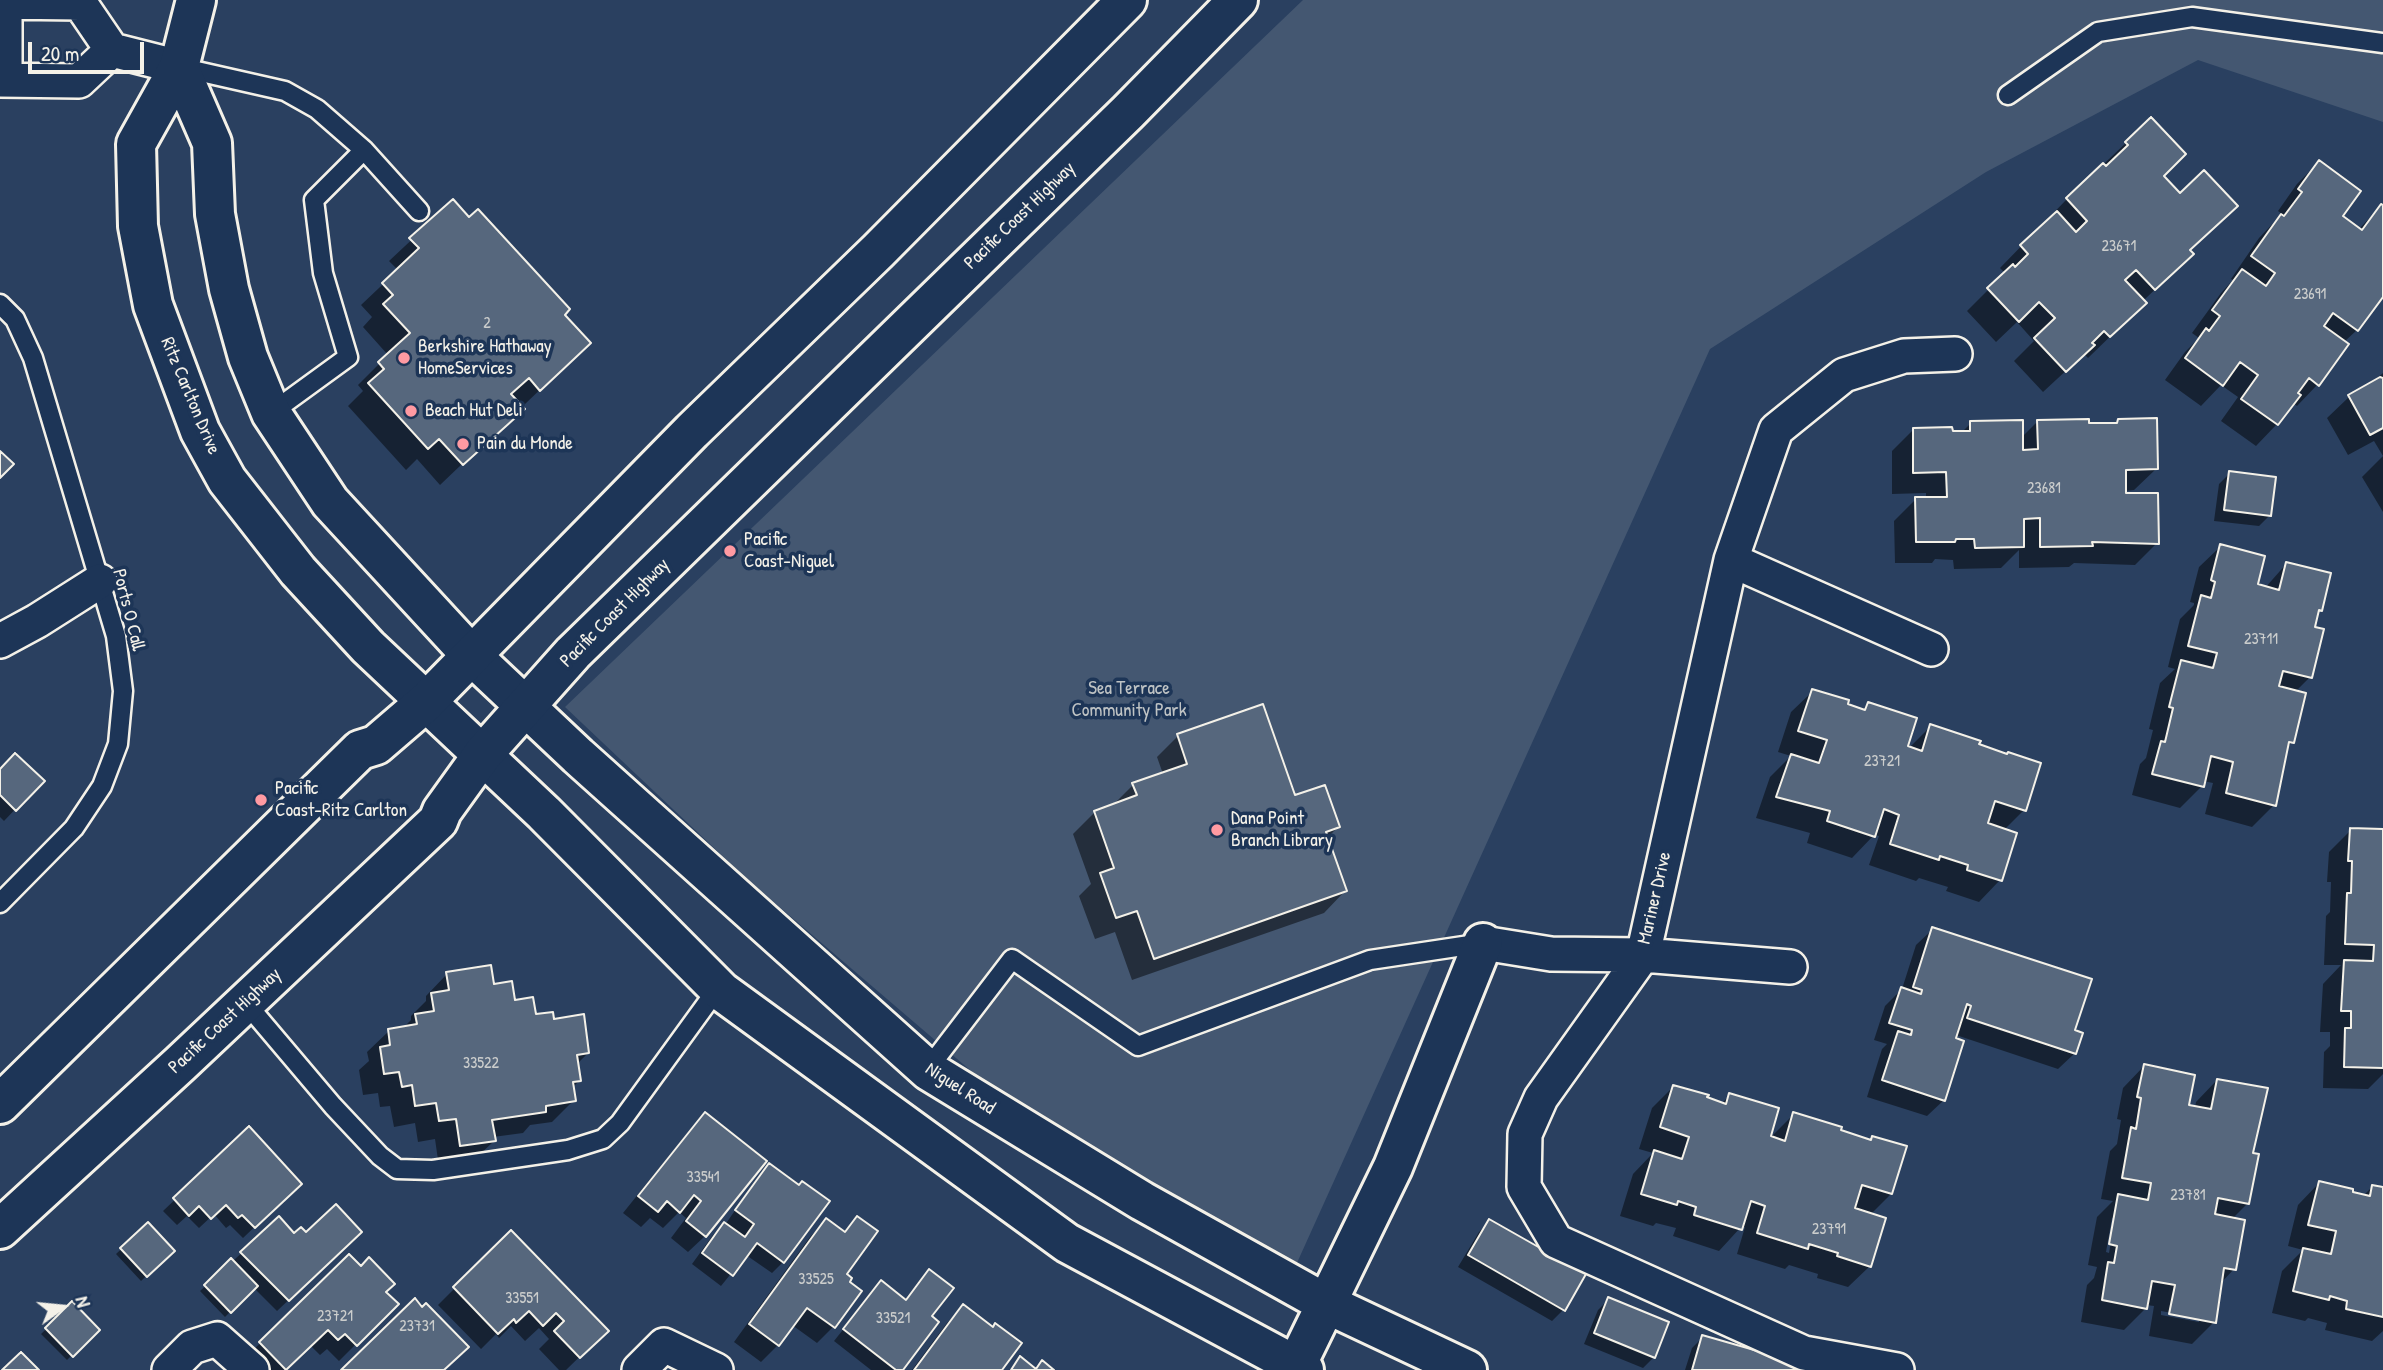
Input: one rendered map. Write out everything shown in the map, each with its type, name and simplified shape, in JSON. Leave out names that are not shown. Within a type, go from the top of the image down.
[{"type":"main road","name":"Ritz Carlton Drive","points":[[196,0],[179,67],[136,144],[138,226],[153,306],[200,431],[227,480],[298,571],[368,647],[483,754]]},
{"type":"main road","points":[[0,1104],[360,750],[376,745],[426,702],[692,431],[878,251],[1127,0]]},
{"type":"main road","name":"Pacific Coast Highway","points":[[0,1229],[438,821],[442,810],[483,754],[582,644],[1128,111],[1238,0]]},
{"type":"main road","points":[[179,67],[212,143],[215,214],[229,289],[248,357],[271,413],[330,502],[472,656]]},
{"type":"main road","name":"Niguel Road","points":[[472,656],[927,1070],[1142,1201],[1325,1303],[1467,1370]]},
{"type":"main road","points":[[483,754],[718,988],[1067,1243],[1298,1369],[1325,1303],[1394,1167],[1483,943]]},
{"type":"street","points":[[112,50],[79,81],[3,80],[2,2],[80,3],[112,50],[179,67]]},
{"type":"street","name":"Mariner Drive","points":[[1483,943],[1551,954],[1643,955],[1731,560],[1776,430],[1844,375],[1904,356],[1955,354]]},
{"type":"street","points":[[1731,560],[1931,649]]},
{"type":"street","points":[[0,641],[100,581]]},
{"type":"street","points":[[1790,967],[1643,955],[1541,1098],[1525,1134],[1524,1187],[1556,1241],[1804,1353],[1897,1370]]},
{"type":"street","points":[[169,1370],[192,1347],[217,1339],[251,1370]]},
{"type":"street","points":[[639,1370],[664,1345],[716,1370]]},
{"type":"lane","points":[[2008,95],[2098,32],[2192,17],[2383,43]]},
{"type":"lane","points":[[179,67],[285,91],[317,109],[364,150],[419,211]]},
{"type":"lane","points":[[271,413],[348,357],[323,273],[314,200],[364,150]]},
{"type":"lane","name":"Ports O Call","points":[[0,304],[15,319],[33,358],[116,636],[124,691],[118,744],[102,786],[74,828],[0,903]]},
{"type":"lane","points":[[927,1070],[1013,959],[1138,1046],[1370,960],[1483,943]]},
{"type":"lane","points":[[245,1002],[333,1106],[380,1156],[397,1169],[433,1170],[568,1150],[603,1139],[620,1124],[718,988]]},
{"type":"green space","name":"Sea Terrace Community Park","points":[[1303,0],[2383,0],[2383,122],[2198,60],[1986,172],[1710,349],[1296,1265],[1012,1106],[748,880],[565,707]]},
{"type":"building","points":[[2151,117],[2186,154],[2164,176],[2180,193],[2204,170],[2238,206],[2190,250],[2194,254],[2155,290],[2136,270],[2125,280],[2147,303],[2110,337],[2104,331],[2092,343],[2095,345],[2066,372],[2034,338],[2055,318],[2039,302],[2019,322],[1987,288],[2028,254],[2020,245],[2057,211],[2076,232],[2087,221],[2066,198],[2103,163],[2106,166],[2128,145],[2125,142]]},
{"type":"building","points":[[2319,160],[2361,191],[2343,216],[2362,230],[2381,204],[2383,205],[2383,297],[2358,331],[2333,313],[2324,326],[2349,344],[2319,386],[2309,378],[2298,393],[2301,395],[2278,425],[2241,399],[2258,375],[2240,362],[2223,386],[2185,358],[2206,328],[2209,331],[2220,316],[2212,310],[2242,269],[2266,286],[2275,273],[2251,256],[2281,214],[2284,216],[2302,192],[2298,189]]},
{"type":"building","points":[[453,199],[469,217],[478,209],[570,309],[565,315],[591,343],[540,391],[529,378],[511,394],[525,409],[463,465],[439,439],[428,449],[368,383],[384,369],[378,362],[410,333],[383,304],[393,295],[382,283],[419,248],[409,238]]},
{"type":"building","points":[[2380,377],[2383,378],[2383,428],[2370,435],[2348,395]]},
{"type":"building","points":[[2157,418],[2158,469],[2126,470],[2126,493],[2158,493],[2159,544],[2092,542],[2093,546],[2040,547],[2040,518],[2024,519],[2024,547],[1975,548],[1974,539],[1916,542],[1915,497],[1947,497],[1946,472],[1913,473],[1913,428],[1952,427],[1953,431],[1970,431],[1970,421],[2023,420],[2023,450],[2038,449],[2037,420],[2089,419],[2089,423],[2117,423],[2118,419]]},
{"type":"building","points":[[0,451],[14,464],[0,478]]},
{"type":"building","points":[[2229,471],[2276,477],[2271,516],[2224,510]]},
{"type":"building","points":[[2220,544],[2265,556],[2258,584],[2279,590],[2286,562],[2331,573],[2322,611],[2319,610],[2315,627],[2324,629],[2312,678],[2283,671],[2279,686],[2306,693],[2294,743],[2289,742],[2276,806],[2226,793],[2233,762],[2211,756],[2204,787],[2152,774],[2161,741],[2165,742],[2173,708],[2169,707],[2181,660],[2213,668],[2217,653],[2188,646],[2201,595],[2211,598],[2215,582],[2211,580]]},
{"type":"building","points":[[1812,689],[1849,700],[1848,704],[1865,710],[1868,702],[1917,718],[1908,746],[1922,751],[1930,724],[1981,741],[1979,744],[2007,754],[2008,752],[2041,763],[2026,811],[1995,801],[1988,823],[2017,833],[2002,881],[1967,870],[1968,865],[1940,856],[1939,860],[1890,844],[1899,815],[1884,809],[1875,837],[1827,821],[1830,811],[1776,797],[1791,754],[1819,763],[1827,740],[1798,731]]},
{"type":"building","name":"Dana Point Branch Library","points":[[1263,704],[1295,795],[1325,785],[1340,827],[1326,832],[1347,891],[1154,959],[1137,911],[1116,918],[1100,873],[1114,868],[1094,811],[1137,795],[1132,783],[1187,764],[1177,734]]},
{"type":"building","points":[[15,753],[45,781],[16,811],[0,795],[0,769]]},
{"type":"building","points":[[2350,828],[2383,829],[2383,1068],[2344,1067],[2345,1028],[2351,1028],[2351,1011],[2341,1011],[2344,960],[2373,961],[2374,945],[2345,944],[2347,893],[2351,893],[2352,861],[2348,861]]},
{"type":"building","points":[[1932,927],[2092,979],[2075,1030],[2083,1033],[2076,1054],[1967,1018],[1971,1006],[1967,1004],[1956,1038],[1964,1041],[1945,1101],[1882,1080],[1898,1031],[1911,1035],[1912,1030],[1889,1023],[1901,987],[1921,994],[1922,990],[1913,987]]},
{"type":"building","points":[[491,965],[494,984],[512,981],[515,1000],[533,997],[536,1014],[553,1012],[554,1019],[584,1014],[589,1053],[577,1055],[581,1081],[573,1082],[576,1101],[546,1106],[546,1112],[492,1120],[496,1141],[460,1146],[456,1119],[439,1121],[436,1103],[415,1106],[412,1085],[402,1087],[399,1072],[384,1074],[380,1047],[390,1045],[388,1029],[417,1024],[415,1014],[434,1011],[431,993],[449,990],[446,972]]},
{"type":"building","points":[[2144,1064],[2195,1075],[2189,1105],[2211,1109],[2217,1079],[2268,1088],[2253,1153],[2259,1154],[2249,1204],[2218,1198],[2215,1214],[2245,1220],[2236,1270],[2224,1268],[2216,1323],[2169,1314],[2175,1285],[2152,1281],[2147,1309],[2102,1300],[2108,1262],[2114,1263],[2117,1246],[2109,1244],[2118,1194],[2148,1200],[2151,1183],[2122,1178],[2131,1127],[2136,1129],[2141,1098],[2137,1097]]},
{"type":"building","points":[[1673,1085],[1709,1095],[1707,1097],[1726,1104],[1729,1093],[1779,1108],[1771,1136],[1785,1141],[1793,1112],[1842,1127],[1841,1130],[1871,1140],[1872,1136],[1907,1146],[1892,1194],[1862,1185],[1855,1208],[1886,1218],[1871,1267],[1809,1244],[1808,1249],[1757,1233],[1765,1206],[1751,1201],[1742,1230],[1694,1215],[1696,1207],[1678,1201],[1677,1205],[1641,1194],[1654,1150],[1682,1159],[1689,1137],[1660,1127]]},
{"type":"building","points":[[705,1112],[767,1161],[706,1237],[686,1221],[701,1201],[694,1195],[680,1213],[667,1201],[658,1212],[638,1196]]},
{"type":"building","points":[[249,1126],[302,1184],[255,1228],[242,1215],[238,1218],[226,1205],[211,1219],[199,1206],[189,1216],[173,1198]]},
{"type":"building","points":[[769,1163],[799,1185],[802,1181],[830,1201],[784,1263],[757,1243],[733,1276],[702,1253],[724,1222],[745,1237],[754,1224],[735,1210]]},
{"type":"building","points":[[2319,1181],[2370,1196],[2372,1185],[2383,1187],[2383,1317],[2346,1309],[2347,1301],[2330,1296],[2329,1300],[2293,1291],[2303,1248],[2331,1254],[2336,1231],[2308,1225]]},
{"type":"building","points":[[336,1204],[362,1232],[289,1301],[240,1252],[279,1216],[294,1233],[301,1227],[306,1232]]},
{"type":"building","points":[[857,1216],[878,1231],[847,1274],[852,1278],[850,1282],[862,1291],[835,1328],[807,1308],[779,1346],[749,1324],[826,1218],[845,1232]]},
{"type":"building","points":[[1489,1219],[1586,1274],[1565,1311],[1468,1255]]},
{"type":"building","points":[[148,1222],[175,1251],[147,1277],[120,1248]]},
{"type":"building","points":[[511,1230],[609,1331],[580,1358],[554,1331],[564,1321],[556,1313],[543,1326],[529,1311],[516,1323],[514,1319],[498,1334],[453,1287]]},
{"type":"building","points":[[349,1254],[361,1266],[369,1257],[395,1284],[386,1292],[399,1304],[357,1346],[345,1334],[338,1340],[328,1330],[286,1370],[259,1342]]},
{"type":"building","points":[[231,1258],[258,1286],[231,1313],[204,1285]]},
{"type":"building","points":[[929,1269],[954,1288],[932,1316],[939,1322],[903,1370],[896,1370],[843,1329],[881,1280],[906,1300]]},
{"type":"building","points":[[1608,1297],[1669,1322],[1655,1358],[1594,1333]]},
{"type":"building","points":[[415,1298],[422,1307],[426,1303],[469,1347],[444,1370],[341,1370]]},
{"type":"building","points":[[72,1301],[100,1330],[73,1357],[45,1328]]},
{"type":"building","points":[[963,1304],[993,1327],[995,1323],[1022,1343],[1002,1370],[914,1370]]},
{"type":"building","points":[[1702,1335],[1810,1366],[1809,1370],[1692,1370]]},
{"type":"building","points":[[21,1352],[39,1370],[2,1370]]},
{"type":"building","points":[[1020,1356],[1036,1369],[1042,1360],[1054,1370],[1011,1370]]},
{"type":"place","name":"Berkshire Hathaway HomeServices","points":[[404,358]]},
{"type":"place","name":"Beach Hut Deli","points":[[411,411]]},
{"type":"place","name":"Pain du Monde","points":[[463,444]]},
{"type":"place","name":"Pacific Coast-Niguel","points":[[730,551]]},
{"type":"place","name":"Pacific Coast-Ritz Carlton","points":[[261,800]]},
{"type":"place","name":"Dana Point Branch Library","points":[[1217,830]]}]
